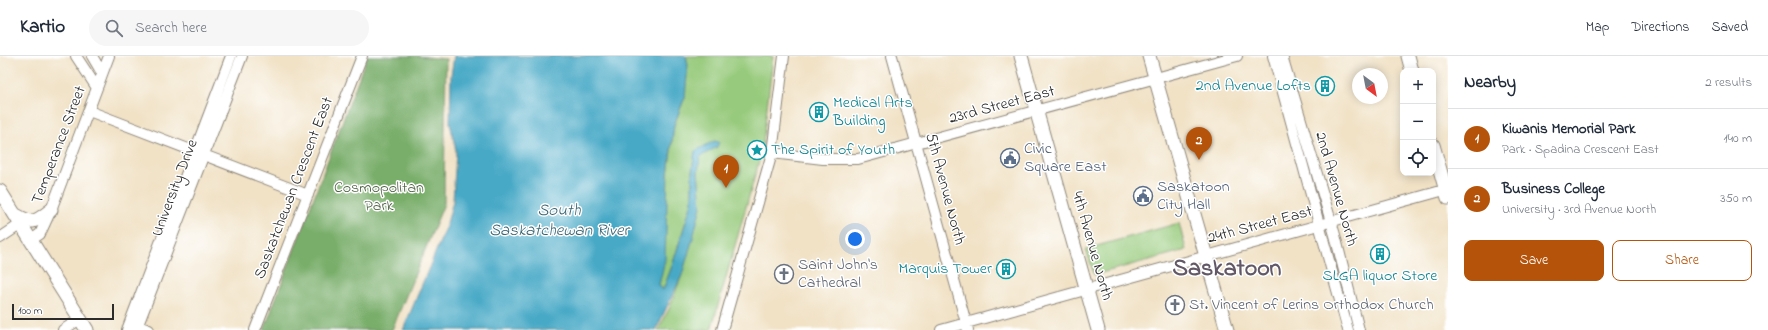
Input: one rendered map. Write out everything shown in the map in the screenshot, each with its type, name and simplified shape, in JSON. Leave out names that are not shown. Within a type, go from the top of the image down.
[{"type":"main road","name":"4th Avenue North","points":[[1021,56],[1098,330]]},
{"type":"main road","points":[[1149,56],[1227,330]]},
{"type":"main road","points":[[1408,56],[1411,68]]},
{"type":"main road","points":[[1436,155],[1447,192]]},
{"type":"main road","points":[[0,191],[87,330]]},
{"type":"main road","points":[[18,220],[34,222],[51,210]]},
{"type":"street","points":[[76,56],[97,88]]},
{"type":"street","points":[[92,56],[102,73]]},
{"type":"street","name":"Temperance Street","points":[[31,240],[40,234],[51,210],[102,73],[110,56]]},
{"type":"street","name":"University Drive","points":[[200,154],[231,56]]},
{"type":"street","name":"University Drive","points":[[133,327],[200,154],[242,56]]},
{"type":"street","name":"Saskatchewan Crescent East","points":[[255,330],[362,56]]},
{"type":"street","points":[[722,330],[772,152],[784,56]]},
{"type":"street","name":"5th Avenue North","points":[[892,56],[967,327]]},
{"type":"street","name":"23rd Street East","points":[[772,152],[849,160],[887,152],[1236,56]]},
{"type":"street","name":"2nd Avenue North","points":[[1273,56],[1348,330]]},
{"type":"street","name":"2nd Avenue North","points":[[1282,56],[1331,221],[1358,330]]},
{"type":"street","points":[[89,111],[308,195]]},
{"type":"street","name":"24th Street East","points":[[941,330],[967,327],[1086,290],[1205,256],[1331,221],[1447,192]]},
{"type":"street","points":[[0,238],[18,220]]},
{"type":"street","points":[[63,330],[80,319]]},
{"type":"street","points":[[133,327],[149,330]]},
{"type":"green space","name":"Cosmopolitan Park","points":[[367,56],[419,56],[446,59],[444,204],[392,330],[264,330]]},
{"type":"green space","points":[[687,56],[773,56],[762,151],[711,330],[658,330],[669,309],[682,275],[701,206],[698,172],[700,156],[717,147],[695,151],[692,171],[692,202],[663,290],[659,285],[668,175],[674,125],[685,97]]},
{"type":"green space","points":[[1179,223],[1186,250],[1094,275],[1086,249]]},
{"type":"water","name":"South Saskatchewan River","points":[[454,56],[686,56],[688,65],[685,97],[674,125],[668,175],[665,260],[659,285],[663,290],[692,202],[692,171],[695,151],[714,141],[719,142],[717,147],[700,157],[698,172],[701,206],[693,238],[682,275],[656,330],[403,330],[446,227],[453,201],[456,151],[450,123],[451,75]]},
{"type":"place","name":"2nd Avenue Lofts","points":[[1325,86]]},
{"type":"place","name":"Medical Arts Building","points":[[819,112]]},
{"type":"place","name":"The Spirit of Youth","points":[[757,150]]},
{"type":"place","name":"Civic Square East","points":[[1010,158]]},
{"type":"place","name":"Business College","points":[[1199,160]]},
{"type":"place","name":"Kiwanis Memorial Park","points":[[726,188]]},
{"type":"place","name":"Saskatoon City Hall","points":[[1143,196]]},
{"type":"place","name":"SLGA liquor Store","points":[[1380,254]]},
{"type":"place","name":"Marquis Tower","points":[[1006,269]]},
{"type":"place","name":"Saint John's Cathedral","points":[[784,274]]},
{"type":"place","name":"St. Vincent of Lerins Orthodox Church","points":[[1175,305]]},
{"type":"district","name":"Saskatoon","points":[[1227,269]]}]
